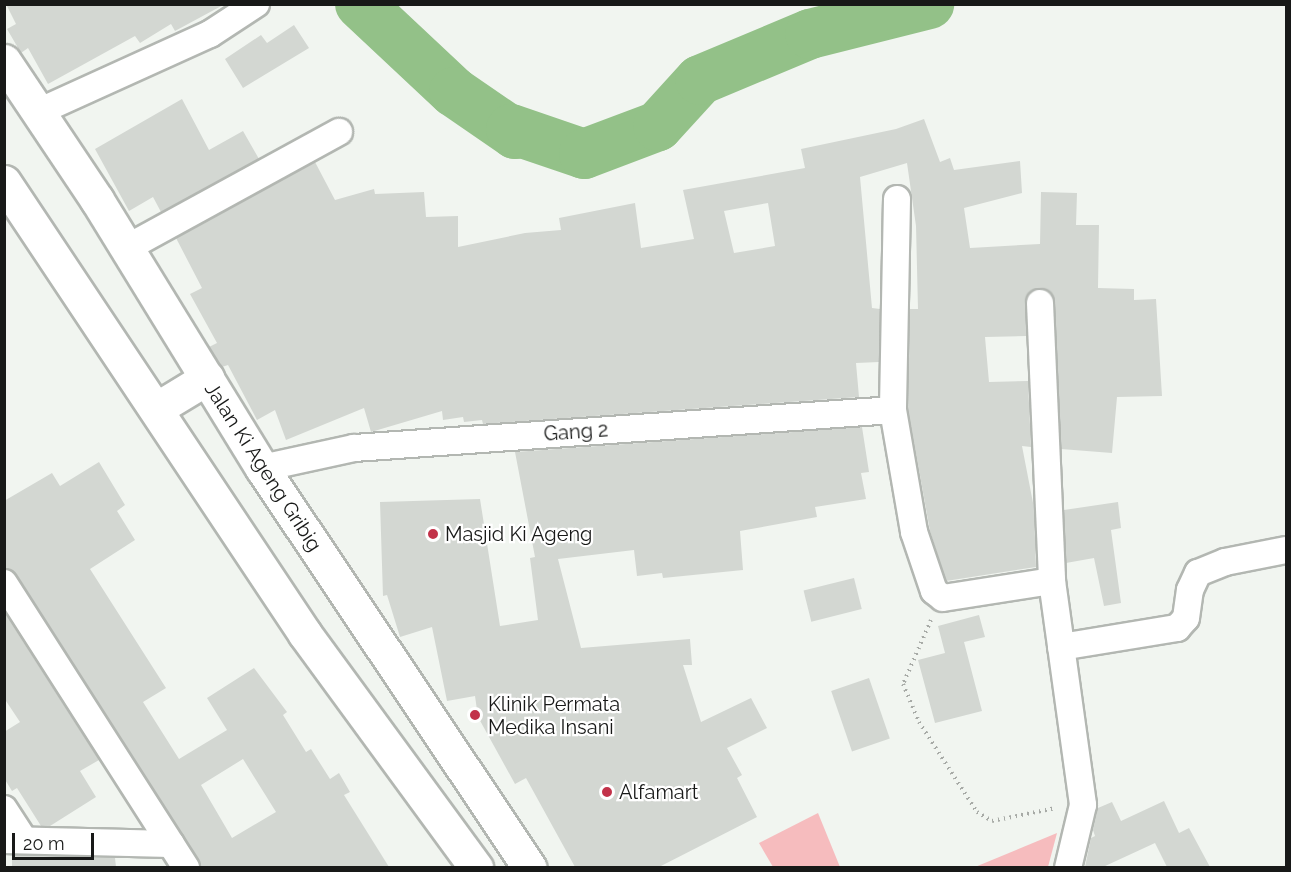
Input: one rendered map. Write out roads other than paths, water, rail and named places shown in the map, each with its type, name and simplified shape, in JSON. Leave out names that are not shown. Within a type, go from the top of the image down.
[{"type":"main road","name":"Jalan Ki Ageng Gribig","points":[[4,61],[262,468],[530,867]]},
{"type":"main road","points":[[4,182],[305,634],[470,864]]},
{"type":"main road","points":[[156,409],[207,378]]},
{"type":"street","points":[[38,112],[210,34],[256,4]]},
{"type":"street","points":[[125,249],[339,132]]},
{"type":"street","points":[[897,199],[893,410],[914,532],[934,591],[940,597],[1053,581]]},
{"type":"street","points":[[1040,303],[1053,581],[1083,805],[1068,867]]},
{"type":"street","name":"Gang 2","points":[[262,468],[354,448],[893,410]]},
{"type":"street","points":[[1061,647],[1177,627],[1186,618],[1190,590],[1198,573],[1225,562],[1287,550]]},
{"type":"street","points":[[4,583],[186,867]]},
{"type":"street","points":[[4,809],[14,840],[171,844]]},
{"type":"waterway","points":[[360,4],[454,92],[515,134],[511,129],[584,154],[658,126],[700,80],[810,34],[929,4]]},
{"type":"place","name":"Masjid Ki Ageng","points":[[433,534]]},
{"type":"place","name":"Klinik Permata Medika Insani","points":[[475,715]]},
{"type":"place","name":"Alfamart","points":[[607,792]]}]
